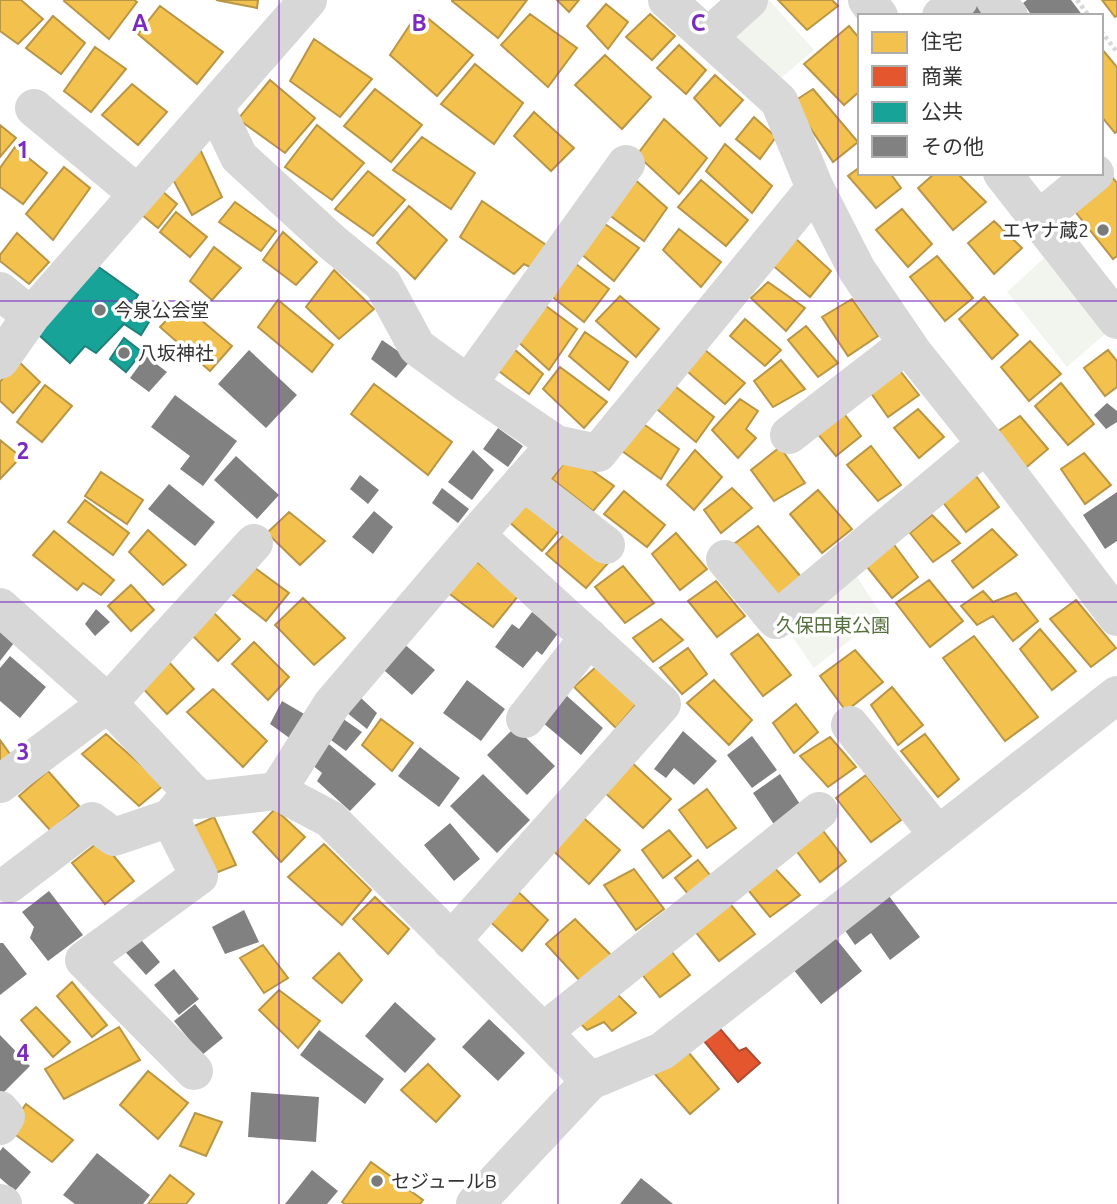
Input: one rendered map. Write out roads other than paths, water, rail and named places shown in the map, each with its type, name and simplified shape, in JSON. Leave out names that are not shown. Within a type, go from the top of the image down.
[{"type":"street","points":[[0,360],[31,316],[308,0]]},
{"type":"street","points":[[667,0],[779,101],[815,188],[856,270],[907,344],[1117,617]]},
{"type":"street","points":[[708,37],[749,0]]},
{"type":"street","points":[[943,14],[959,0]]},
{"type":"street","points":[[995,0],[1007,14]]},
{"type":"street","points":[[215,107],[239,157],[333,243],[383,284],[417,347],[556,444],[598,453],[815,188]]},
{"type":"street","points":[[34,108],[138,194]]},
{"type":"street","points":[[468,384],[626,164]]},
{"type":"street","points":[[1004,175],[1117,320]]},
{"type":"street","points":[[1039,219],[1092,175]]},
{"type":"street","points":[[0,291],[31,316]]},
{"type":"street","points":[[789,435],[907,344]]},
{"type":"street","points":[[277,791],[332,704],[556,444]]},
{"type":"street","points":[[725,559],[776,620],[986,444]]},
{"type":"street","points":[[523,481],[606,545]]},
{"type":"street","points":[[451,941],[662,704],[476,535]]},
{"type":"street","points":[[0,784],[108,703],[254,543]]},
{"type":"street","points":[[0,607],[108,703],[181,805],[199,876],[84,960],[194,1071]]},
{"type":"street","points":[[525,719],[589,637]]},
{"type":"street","points":[[475,1204],[590,1081],[662,1051],[1117,695]]},
{"type":"street","points":[[849,725],[938,835]]},
{"type":"street","points":[[9,884],[92,821],[114,837],[181,805],[199,800],[277,791],[330,819],[590,1081]]},
{"type":"street","points":[[543,1032],[819,811]]},
{"type":"street","points":[[0,1110],[6,1116],[0,1126]]},
{"type":"place","name":"エヤナ蔵2","points":[[1103,230]]},
{"type":"place","name":"今泉公会堂","points":[[100,310]]},
{"type":"place","name":"八坂神社","points":[[124,353]]},
{"type":"place","name":"セジュールB","points":[[377,1181]]},
{"type":"park label","name":"久保田東公園","points":[[833,625]]}]
